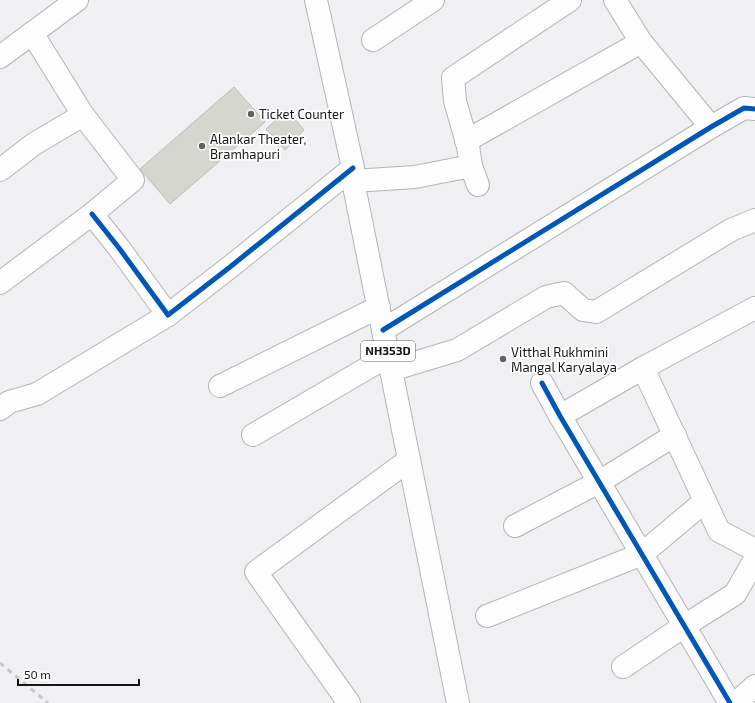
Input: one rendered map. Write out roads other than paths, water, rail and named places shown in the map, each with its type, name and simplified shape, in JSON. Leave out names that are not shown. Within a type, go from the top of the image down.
[{"type":"main road","points":[[0,57],[77,0]]},
{"type":"main road","name":"NH353D","points":[[316,0],[353,175],[458,703]]},
{"type":"main road","points":[[373,40],[433,0]]},
{"type":"main road","points":[[0,409],[9,402],[37,394],[168,315],[353,175],[415,177],[475,176],[456,101],[454,78],[570,0]]},
{"type":"main road","points":[[615,0],[641,42],[711,126]]},
{"type":"main road","points":[[0,283],[92,214],[133,180],[83,115],[32,33]]},
{"type":"main road","points":[[466,141],[641,42]]},
{"type":"main road","points":[[383,330],[711,126],[744,108],[755,109]]},
{"type":"main road","points":[[0,170],[34,144],[83,115]]},
{"type":"main road","points":[[92,214],[168,315]]},
{"type":"main road","points":[[254,435],[390,363],[457,350],[546,297],[564,293],[583,310],[596,312],[731,230],[755,220]]},
{"type":"main road","points":[[220,386],[379,307]]},
{"type":"main road","points":[[560,416],[643,368],[755,308]]},
{"type":"main road","points":[[643,368],[719,531],[755,550]]},
{"type":"main road","points":[[542,383],[730,703]]},
{"type":"main road","points":[[515,526],[599,482],[674,435]]},
{"type":"main road","points":[[349,703],[256,572],[409,460]]},
{"type":"main road","points":[[486,616],[642,554],[705,501]]},
{"type":"main road","points":[[623,667],[735,594],[755,559]]},
{"type":"main road","points":[[736,703],[755,686]]},
{"type":"railway","points":[[0,663],[48,703]]},
{"type":"place","name":"Ticket Counter","points":[[251,114]]},
{"type":"place","name":"Alankar Theater, Bramhapuri","points":[[202,146]]},
{"type":"place","name":"Vitthal Rukhmini Mangal Karyalaya","points":[[503,359]]}]
